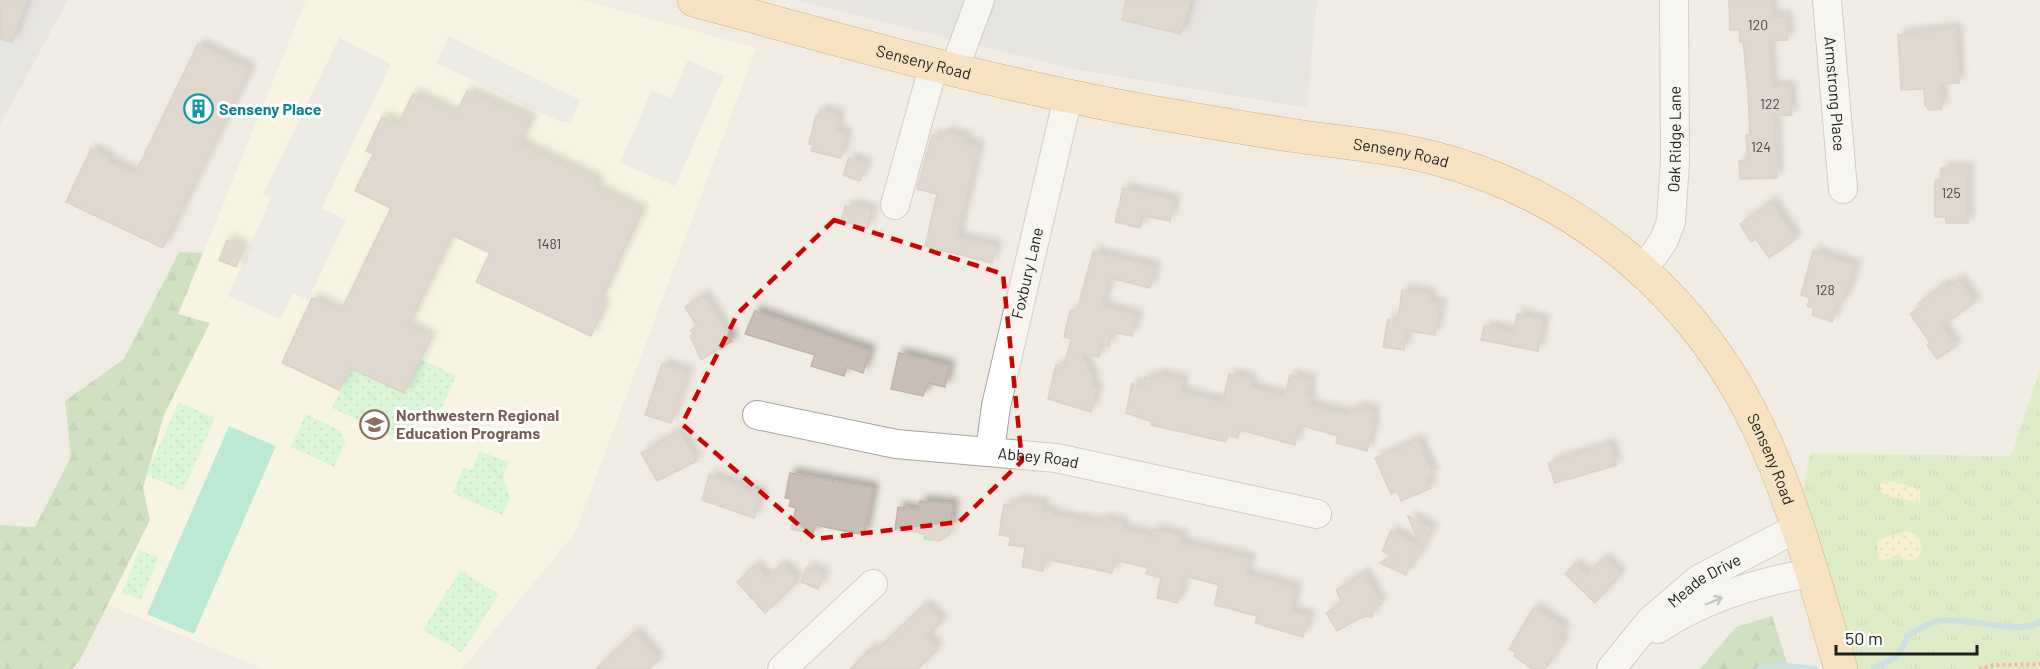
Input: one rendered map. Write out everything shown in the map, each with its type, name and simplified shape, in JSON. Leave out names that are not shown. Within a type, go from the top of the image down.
[{"type":"main road","name":"Senseny Road","points":[[698,1],[1068,98],[1296,136],[1383,147],[1452,163],[1524,190],[1565,211],[1641,267],[1684,310],[1711,346],[1737,387],[1761,433],[1797,528],[1841,669]]},
{"type":"street","points":[[895,204],[944,67],[980,0]]},
{"type":"street","name":"Oak Ridge Lane","points":[[1641,267],[1664,240],[1671,222],[1676,161],[1674,0]]},
{"type":"street","name":"Armstrong Place","points":[[1827,0],[1844,189]]},
{"type":"street","name":"Foxbury Lane","points":[[990,451],[996,406],[1068,98]]},
{"type":"street","name":"Abbey Road","points":[[757,415],[896,444],[1056,458],[1317,514]]},
{"type":"street","name":"Meade Drive","points":[[1619,660],[1650,621],[1699,579],[1797,528]]},
{"type":"street","name":"Meade Drive","points":[[1619,660],[1669,622],[1699,607],[1769,580],[1811,573]]},
{"type":"street","points":[[782,669],[873,584]]},
{"type":"path","points":[[1978,669],[1993,665],[2040,664]]},
{"type":"highlighted area","points":[[834,220],[1003,274],[1022,461],[959,522],[815,539],[682,424],[738,313]]},
{"type":"shaded area","points":[[0,0],[68,0],[0,125]]},
{"type":"shaded area","name":"Northwestern Regional Education Programs","points":[[306,0],[582,0],[756,48],[575,533],[462,669],[264,669],[67,588]]},
{"type":"shaded area","points":[[794,0],[1317,0],[1307,108],[1074,69]]},
{"type":"shaded area","points":[[449,36],[580,100],[570,123],[559,121],[436,63]]},
{"type":"shaded area","points":[[339,38],[391,64],[322,208],[346,220],[308,300],[293,293],[280,319],[228,296],[271,198],[263,194]]},
{"type":"shaded area","points":[[688,60],[724,76],[675,186],[620,163],[652,90],[671,98]]},
{"type":"green space","points":[[179,252],[203,253],[178,314],[210,323],[164,415],[143,488],[150,520],[80,660],[72,669],[0,669],[0,525],[35,527],[71,457],[65,401],[124,359]]},
{"type":"green space","points":[[421,359],[456,376],[442,408],[417,419],[402,441],[332,408],[350,368]]},
{"type":"green space","points":[[2040,369],[2040,669],[1841,669],[1797,528],[1810,453],[2011,456]]},
{"type":"green space","points":[[179,402],[215,418],[183,491],[146,475]]},
{"type":"green space","points":[[306,414],[341,431],[345,443],[334,467],[291,447]]},
{"type":"green space","points":[[229,426],[276,446],[194,634],[147,614]]},
{"type":"green space","points":[[479,451],[509,462],[503,477],[510,498],[502,515],[453,493],[463,468],[472,470]]},
{"type":"green space","points":[[139,550],[159,557],[141,600],[122,593]]},
{"type":"green space","points":[[460,570],[499,594],[462,653],[423,630]]},
{"type":"green space","points":[[1772,616],[1789,669],[1700,669],[1736,627]]},
{"type":"sand","points":[[1892,481],[1920,489],[1920,503],[1887,496],[1880,491],[1880,484]]},
{"type":"sand","points":[[1905,531],[1915,535],[1921,543],[1923,550],[1916,559],[1905,561],[1899,553],[1888,559],[1878,560],[1877,540]]},
{"type":"building","points":[[0,0],[27,0],[12,42],[0,39]]},
{"type":"building","points":[[1126,0],[1191,0],[1181,34],[1122,20]]},
{"type":"building","points":[[1729,0],[1771,0],[1772,17],[1786,16],[1788,40],[1769,41],[1772,87],[1790,86],[1792,115],[1775,116],[1777,178],[1740,179],[1739,161],[1748,160],[1746,135],[1750,135],[1748,92],[1743,42],[1740,42],[1739,30],[1730,30]]},
{"type":"building","points":[[1956,28],[1959,83],[1941,84],[1942,109],[1929,110],[1925,105],[1924,89],[1901,90],[1898,35]]},
{"type":"building","name":"Senseny Place","points":[[198,44],[250,69],[163,248],[66,202],[91,149],[109,158],[108,161],[135,174]]},
{"type":"building","points":[[467,91],[531,119],[520,144],[598,181],[595,188],[642,211],[599,303],[605,305],[591,336],[476,282],[490,253],[452,235],[408,326],[431,337],[404,393],[350,368],[339,390],[282,363],[312,298],[341,311],[391,208],[355,191],[373,154],[366,151],[382,117],[398,124],[413,94],[456,114]]},
{"type":"building","points":[[820,110],[838,114],[837,131],[847,134],[841,158],[811,151],[813,145],[809,144],[816,115],[819,115]]},
{"type":"building","points":[[944,132],[966,137],[965,143],[979,146],[957,237],[996,246],[992,263],[925,246],[937,194],[917,189],[932,135],[943,137]]},
{"type":"building","points":[[849,158],[866,164],[860,181],[843,175]]},
{"type":"building","points":[[1941,168],[1968,168],[1968,223],[1946,223],[1946,217],[1935,217],[1935,180],[1941,180]]},
{"type":"building","points":[[1123,188],[1174,200],[1170,221],[1143,216],[1140,228],[1115,222]]},
{"type":"building","points":[[1771,202],[1796,239],[1769,258],[1756,239],[1751,242],[1740,224]]},
{"type":"building","points":[[853,205],[872,210],[868,228],[841,221],[845,206],[852,208]]},
{"type":"building","points":[[227,240],[244,247],[236,267],[219,260]]},
{"type":"building","points":[[1813,251],[1856,266],[1845,298],[1837,307],[1832,322],[1812,315],[1814,308],[1807,306],[1810,298],[1801,295]]},
{"type":"building","points":[[1093,252],[1155,267],[1150,288],[1110,278],[1102,307],[1137,315],[1132,336],[1112,332],[1109,346],[1102,344],[1099,357],[1080,353],[1093,377],[1091,387],[1097,388],[1091,412],[1048,399],[1056,365],[1064,367],[1071,339],[1064,337],[1070,310],[1077,311]]},
{"type":"building","points":[[1959,279],[1975,302],[1942,326],[1956,346],[1937,359],[1927,345],[1930,343],[1910,314],[1921,306],[1919,303],[1944,284],[1947,288]]},
{"type":"building","points":[[1402,290],[1431,294],[1429,302],[1441,304],[1435,335],[1407,331],[1404,350],[1383,347],[1388,319],[1398,320]]},
{"type":"building","points":[[704,295],[732,341],[701,360],[690,336],[693,334],[691,330],[697,326],[685,307]]},
{"type":"building","points":[[755,311],[870,351],[863,373],[847,367],[844,376],[811,366],[815,355],[745,334]]},
{"type":"building","points":[[1517,314],[1544,320],[1538,351],[1481,340],[1484,326],[1514,332]]},
{"type":"building","points":[[899,353],[949,366],[945,387],[928,383],[923,396],[891,389]]},
{"type":"building","points":[[662,364],[688,372],[671,423],[645,415]]},
{"type":"building","points":[[1156,374],[1183,380],[1180,392],[1223,402],[1229,374],[1251,379],[1250,387],[1285,396],[1290,375],[1311,380],[1307,396],[1311,397],[1309,405],[1346,414],[1359,407],[1374,411],[1371,423],[1374,423],[1367,451],[1336,443],[1338,436],[1299,425],[1295,445],[1240,430],[1238,438],[1227,435],[1226,442],[1151,425],[1152,422],[1126,413],[1132,383],[1143,386],[1145,377],[1155,379]]},
{"type":"building","points":[[679,431],[697,461],[657,481],[641,453]]},
{"type":"building","points":[[1418,440],[1433,475],[1427,478],[1431,488],[1401,501],[1397,491],[1391,494],[1375,458]]},
{"type":"building","points":[[1609,444],[1617,465],[1555,483],[1548,463]]},
{"type":"building","points":[[790,473],[873,488],[864,535],[815,525],[813,534],[791,529],[796,508],[789,506],[791,499],[785,498]]},
{"type":"building","points":[[709,475],[744,487],[743,490],[761,496],[754,518],[702,500]]},
{"type":"building","points":[[1015,500],[1043,504],[1042,511],[1052,512],[1052,515],[1102,523],[1103,519],[1123,523],[1122,529],[1153,536],[1154,529],[1182,536],[1181,543],[1248,558],[1250,562],[1246,574],[1296,588],[1291,611],[1309,616],[1303,637],[1255,623],[1257,616],[1214,605],[1219,585],[1185,576],[1178,603],[1157,598],[1161,578],[1146,574],[1148,568],[1115,560],[1112,573],[1045,559],[1043,571],[1022,567],[1025,547],[1009,545],[1011,537],[999,535],[1004,504],[1014,506]]},
{"type":"building","points":[[920,501],[953,504],[950,534],[940,541],[924,539],[925,535],[916,532],[895,530],[898,507],[919,510]]},
{"type":"building","points":[[1408,516],[1432,528],[1416,561],[1413,560],[1406,575],[1380,563],[1392,556],[1382,551],[1391,531],[1420,546]]},
{"type":"building","points":[[1604,558],[1621,574],[1595,603],[1565,574],[1575,564],[1587,574]]},
{"type":"building","points":[[782,564],[798,581],[765,613],[737,582],[755,565],[767,578]]},
{"type":"building","points":[[807,567],[824,574],[818,589],[801,582]]},
{"type":"building","points":[[1364,573],[1381,604],[1373,609],[1372,618],[1366,616],[1337,631],[1326,613],[1342,603],[1336,590]]},
{"type":"building","points":[[925,604],[942,621],[926,637],[938,648],[918,669],[850,669],[872,647],[876,651]]},
{"type":"building","points":[[1534,607],[1565,628],[1559,638],[1564,641],[1545,669],[1532,669],[1514,656],[1516,653],[1509,649]]},
{"type":"building","points":[[635,632],[659,660],[649,669],[596,669]]},
{"type":"waterway","points":[[1874,668],[1895,657],[1902,649],[1907,636],[1937,621],[1963,621],[2006,627],[2030,626],[2040,622]]},
{"type":"waterway","points":[[1759,669],[1778,665],[1815,669]]},
{"type":"place","name":"Senseny Place","points":[[198,109]]},
{"type":"place","name":"Northwestern Regional Education Programs","points":[[375,424]]}]
